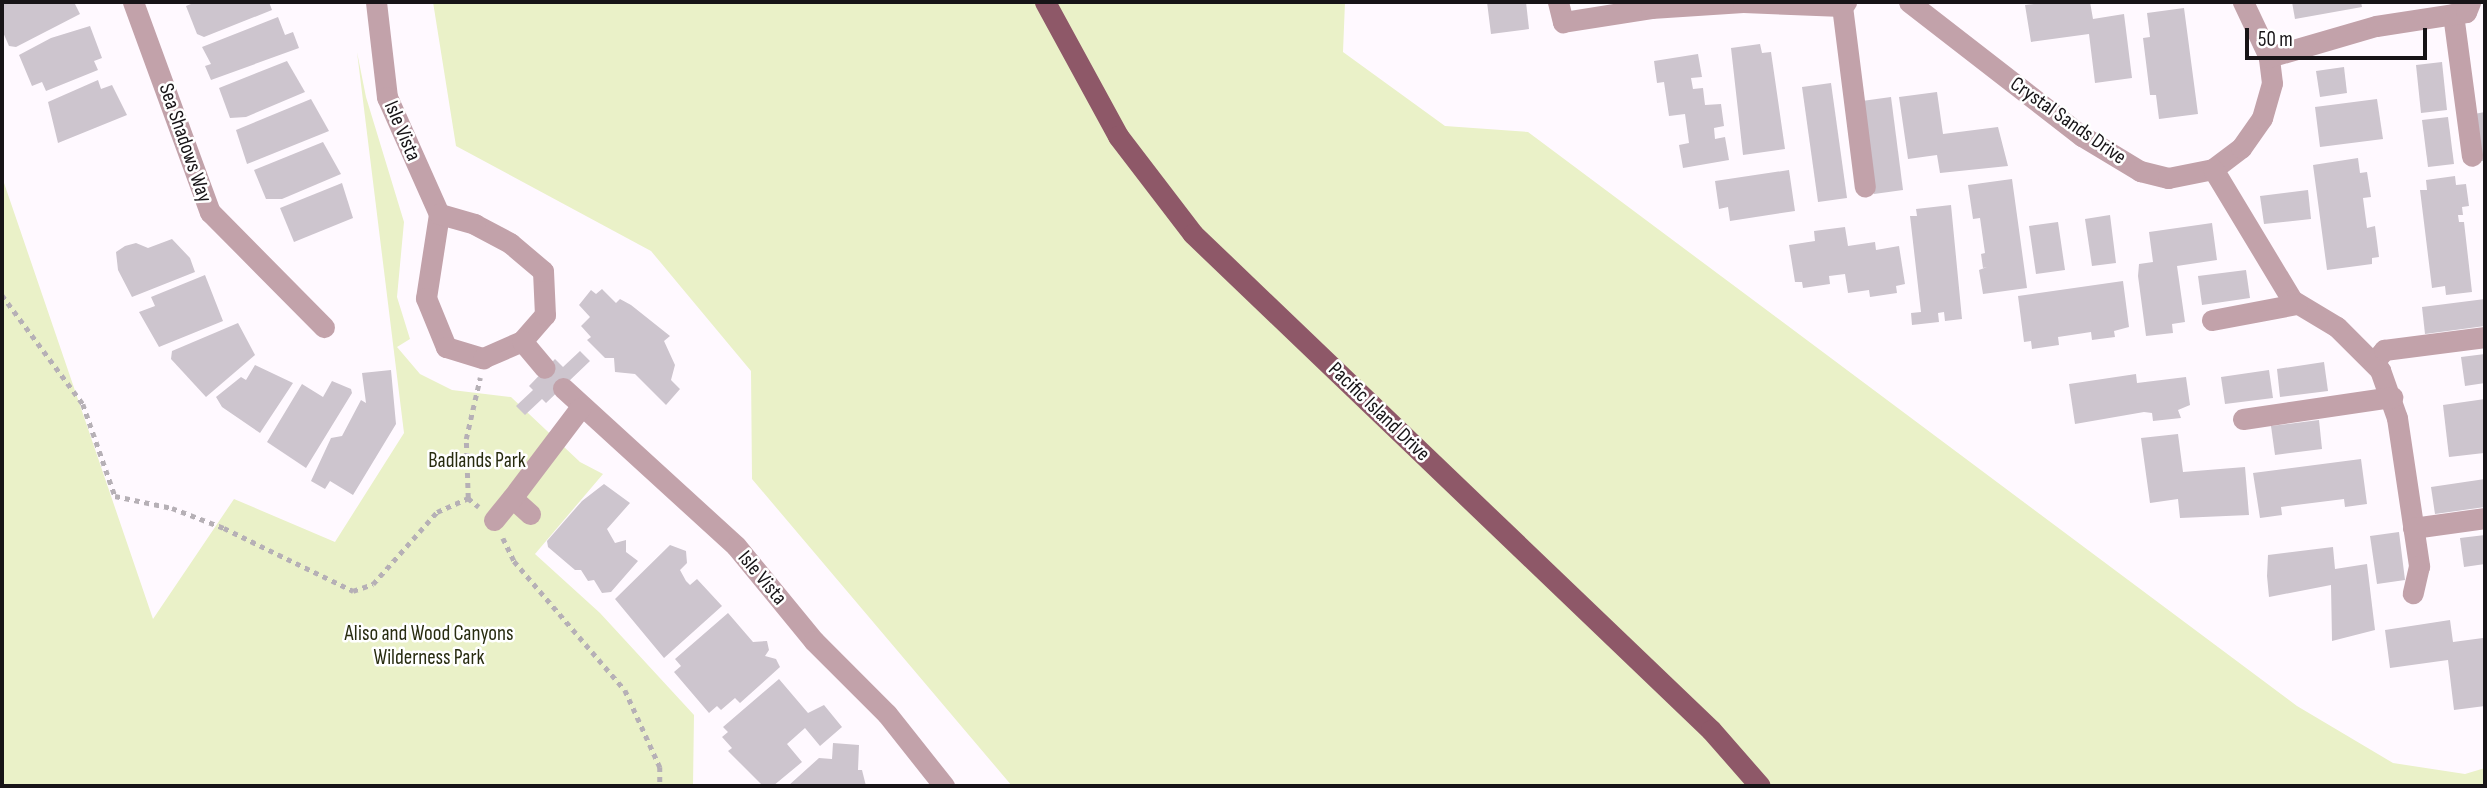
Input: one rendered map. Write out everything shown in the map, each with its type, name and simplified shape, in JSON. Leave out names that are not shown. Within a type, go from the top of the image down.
[{"type":"main road","name":"Pacific Island Drive","points":[[1045,2],[1118,136],[1193,234],[1711,730],[1760,786]]},
{"type":"street","name":"Sea Shadows Way","points":[[134,2],[210,212],[324,327]]},
{"type":"street","name":"Isle Vista","points":[[376,2],[387,97],[439,214]]},
{"type":"street","points":[[1558,2],[1563,22],[1651,8],[1743,2],[1844,4],[1865,187]]},
{"type":"street","name":"Crystal Sands Drive","points":[[1909,2],[2082,136],[2140,171],[2168,178],[2213,169],[2241,148],[2262,118],[2272,83],[2269,57]]},
{"type":"street","points":[[2243,2],[2269,57],[2376,26],[2461,8],[2472,156]]},
{"type":"street","points":[[2213,169],[2297,304],[2337,327],[2374,362],[2392,397],[2419,566],[2413,593]]},
{"type":"street","points":[[439,214],[499,237],[543,271],[545,315],[522,341],[483,358],[446,347],[426,298],[439,214]]},
{"type":"street","points":[[2212,320],[2297,304]]},
{"type":"street","points":[[2374,362],[2384,350],[2485,337]]},
{"type":"street","points":[[522,341],[545,368]]},
{"type":"street","name":"Isle Vista","points":[[563,388],[580,408],[736,546],[814,641],[887,714],[944,786]]},
{"type":"street","points":[[2243,419],[2392,397]]},
{"type":"street","points":[[494,520],[580,408]]},
{"type":"street","points":[[512,498],[530,514]]},
{"type":"street","points":[[2413,528],[2485,518]]},
{"type":"path","points":[[2,295],[83,404],[115,496],[172,508],[224,528],[353,591],[373,584],[437,512],[468,498]]},
{"type":"path","points":[[480,381],[466,439],[468,498],[494,520],[514,561],[625,690],[660,766],[660,786]]},
{"type":"green space","points":[[433,2],[1345,2],[1343,52],[1445,126],[1528,132],[2297,706],[2393,763],[2465,774],[2485,768],[2485,786],[1012,786],[752,479],[751,371],[651,251],[456,146]]},
{"type":"green space","name":"Aliso and Wood Canyons Wilderness Park","points":[[357,52],[366,97],[404,222],[397,297],[410,339],[397,347],[420,374],[452,390],[511,397],[580,462],[603,474],[535,554],[600,613],[694,715],[693,786],[2,786],[2,177],[153,619],[234,499],[335,542],[404,433]]},
{"type":"building","points":[[2,2],[74,2],[80,14],[16,47],[9,46],[2,30]]},
{"type":"building","points":[[196,2],[269,2],[272,10],[204,37],[197,34],[186,6]]},
{"type":"building","points":[[1487,2],[1526,2],[1529,29],[1491,34]]},
{"type":"building","points":[[2090,2],[2093,19],[2124,14],[2132,78],[2095,83],[2089,34],[2031,42],[2025,5]]},
{"type":"building","points":[[2292,2],[2361,2],[2362,7],[2295,19]]},
{"type":"building","points":[[2184,8],[2198,114],[2159,119],[2156,95],[2150,95],[2143,38],[2150,37],[2147,13]]},
{"type":"building","points":[[278,17],[285,35],[293,32],[299,48],[211,80],[205,66],[211,64],[202,47]]},
{"type":"building","points":[[90,26],[102,58],[94,61],[98,70],[46,91],[42,82],[32,86],[19,55],[51,38]]},
{"type":"building","points":[[1760,44],[1762,53],[1771,52],[1785,149],[1743,155],[1731,48]]},
{"type":"building","points":[[1698,54],[1702,77],[1691,78],[1693,89],[1703,88],[1705,105],[1721,104],[1724,126],[1714,128],[1715,139],[1725,137],[1729,160],[1683,168],[1679,145],[1689,143],[1685,114],[1669,116],[1664,82],[1657,83],[1654,61]]},
{"type":"building","points":[[287,61],[305,92],[246,117],[230,118],[219,88]]},
{"type":"building","points":[[2442,62],[2447,110],[2421,113],[2416,65]]},
{"type":"building","points":[[2344,67],[2347,93],[2320,97],[2316,71]]},
{"type":"building","points":[[98,80],[101,89],[112,85],[127,115],[58,143],[48,102]]},
{"type":"building","points":[[1831,83],[1847,198],[1818,202],[1802,87]]},
{"type":"building","points":[[1937,92],[1943,134],[1998,127],[2008,166],[1940,173],[1937,155],[1908,159],[1899,97]]},
{"type":"building","points":[[1891,97],[1903,190],[1874,194],[1862,101]]},
{"type":"building","points":[[311,99],[329,131],[247,164],[236,130]]},
{"type":"building","points":[[2377,99],[2383,139],[2320,147],[2315,107]]},
{"type":"building","points":[[2485,112],[2485,161],[2480,161],[2474,114]]},
{"type":"building","points":[[2448,117],[2454,164],[2428,167],[2422,120]]},
{"type":"building","points":[[323,142],[341,174],[282,199],[266,199],[254,170]]},
{"type":"building","points":[[2358,158],[2360,173],[2367,172],[2371,197],[2363,198],[2367,228],[2375,226],[2379,257],[2372,258],[2372,264],[2327,270],[2313,165]]},
{"type":"building","points":[[1789,170],[1795,211],[1730,221],[1728,207],[1719,209],[1715,181]]},
{"type":"building","points":[[2455,176],[2456,185],[2466,184],[2469,206],[2462,207],[2463,215],[2458,215],[2459,222],[2464,222],[2472,292],[2446,295],[2445,286],[2432,288],[2420,190],[2427,190],[2426,180]]},
{"type":"building","points":[[2012,179],[2027,288],[1983,294],[1979,270],[1987,267],[1983,268],[1981,254],[1985,253],[1980,218],[1973,219],[1968,185]]},
{"type":"building","points":[[342,183],[353,218],[294,242],[280,208]]},
{"type":"building","points":[[2308,190],[2311,219],[2264,224],[2260,196]]},
{"type":"building","points":[[1951,205],[1962,319],[1945,321],[1944,312],[1938,313],[1939,322],[1912,325],[1911,313],[1921,312],[1910,216],[1917,216],[1916,209]]},
{"type":"building","points":[[2110,215],[2116,263],[2092,266],[2085,219]]},
{"type":"building","points":[[2058,222],[2065,270],[2036,274],[2029,226]]},
{"type":"building","points":[[2212,223],[2217,260],[2177,266],[2185,322],[2172,324],[2173,333],[2146,336],[2138,276],[2139,264],[2153,262],[2149,232]]},
{"type":"building","points":[[1845,227],[1848,246],[1875,242],[1876,250],[1899,246],[1905,284],[1896,286],[1897,293],[1870,297],[1869,290],[1848,293],[1845,274],[1829,276],[1830,284],[1803,288],[1802,282],[1795,282],[1789,245],[1815,241],[1814,231]]},
{"type":"building","points":[[172,239],[190,258],[195,272],[132,297],[118,270],[116,252],[136,243],[148,248]]},
{"type":"building","points":[[2246,270],[2250,298],[2202,305],[2198,276]]},
{"type":"building","points":[[205,275],[223,321],[159,347],[139,312],[155,306],[151,297]]},
{"type":"building","points":[[2123,281],[2129,327],[2114,331],[2115,337],[2092,340],[2091,332],[2058,337],[2059,345],[2032,349],[2031,341],[2024,342],[2018,296]]},
{"type":"building","points":[[602,289],[616,303],[620,299],[631,305],[670,336],[664,341],[675,365],[671,380],[680,389],[666,405],[635,374],[615,372],[614,358],[605,358],[587,340],[591,337],[581,326],[590,317],[579,305],[591,290],[596,294]]},
{"type":"building","points":[[2485,299],[2485,326],[2425,334],[2422,307]]},
{"type":"building","points":[[238,323],[255,355],[206,397],[171,359],[172,351]]},
{"type":"building","points":[[580,351],[590,361],[546,403],[542,399],[525,415],[516,406],[533,390],[529,386],[555,359],[563,367]]},
{"type":"building","points":[[2485,354],[2485,383],[2465,386],[2461,357]]},
{"type":"building","points":[[2324,362],[2328,391],[2280,397],[2277,369]]},
{"type":"building","points":[[255,365],[293,383],[260,433],[222,407],[216,397],[241,377],[246,380]]},
{"type":"building","points":[[391,370],[396,424],[353,495],[330,481],[325,489],[311,481],[331,438],[342,436],[361,400],[366,403],[362,373]]},
{"type":"building","points":[[2269,370],[2273,398],[2225,404],[2221,377]]},
{"type":"building","points":[[2136,374],[2137,383],[2186,377],[2190,405],[2178,410],[2181,418],[2153,421],[2152,413],[2144,412],[2075,424],[2069,384]]},
{"type":"building","points":[[332,381],[351,389],[352,393],[306,468],[267,442],[302,384],[323,397]]},
{"type":"building","points":[[2485,399],[2484,453],[2449,457],[2443,405]]},
{"type":"building","points":[[2319,420],[2322,449],[2275,455],[2271,426]]},
{"type":"building","points":[[2178,434],[2183,472],[2245,467],[2249,515],[2180,518],[2178,499],[2150,503],[2141,438]]},
{"type":"building","points":[[2361,459],[2367,504],[2345,507],[2344,499],[2281,507],[2282,515],[2260,518],[2253,473]]},
{"type":"building","points":[[2485,479],[2485,507],[2435,514],[2431,487]]},
{"type":"building","points":[[604,484],[630,503],[607,529],[615,543],[626,540],[626,552],[638,561],[611,592],[602,593],[594,580],[588,581],[581,570],[575,570],[548,547],[547,541],[582,501]]},
{"type":"building","points":[[2399,532],[2405,580],[2377,584],[2370,536]]},
{"type":"building","points":[[2485,535],[2485,564],[2464,567],[2460,538]]},
{"type":"building","points":[[670,545],[686,551],[687,563],[680,570],[686,581],[690,585],[697,579],[722,606],[664,658],[615,599]]},
{"type":"building","points":[[2333,547],[2335,569],[2367,564],[2375,630],[2332,641],[2331,585],[2269,597],[2267,576],[2268,555]]},
{"type":"building","points":[[728,613],[753,642],[767,641],[769,650],[765,656],[776,659],[780,667],[740,703],[735,698],[721,710],[717,706],[709,713],[674,672],[681,666],[675,659]]},
{"type":"building","points":[[2450,620],[2453,642],[2483,638],[2485,706],[2454,710],[2448,660],[2390,668],[2385,630]]},
{"type":"building","points":[[779,679],[808,713],[824,705],[842,727],[820,746],[805,728],[787,744],[802,762],[773,786],[763,786],[728,751],[732,748],[722,737],[728,732],[723,727]]},
{"type":"building","points":[[833,743],[859,745],[858,770],[862,770],[866,786],[788,786],[819,758],[832,759]]},
{"type":"park label","name":"Badlands Park","points":[[477,461]]}]
